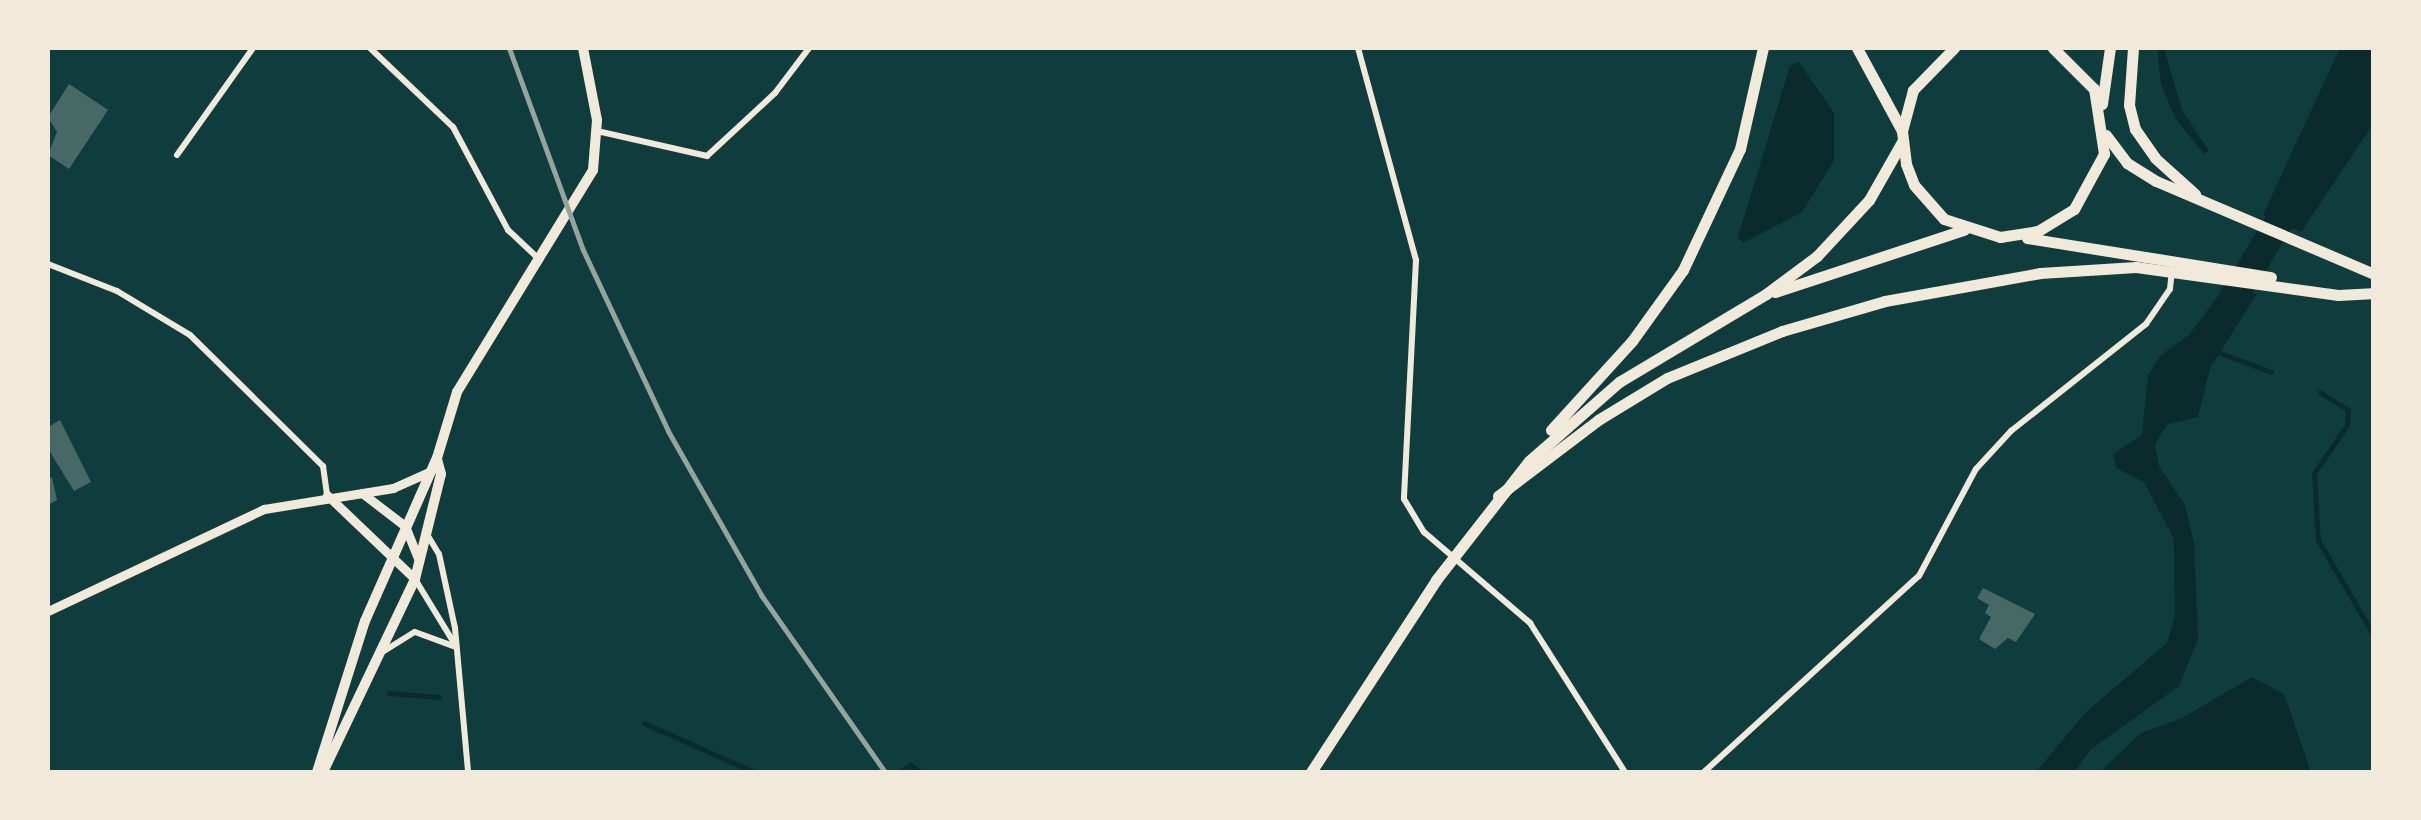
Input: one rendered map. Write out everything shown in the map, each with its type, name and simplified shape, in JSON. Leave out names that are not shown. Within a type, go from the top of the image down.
[{"type":"main road","points":[[320,772],[388,559],[437,458],[462,383],[561,230],[593,170],[597,131],[583,48]]},
{"type":"main road","points":[[1311,772],[1473,528],[1683,270],[1740,149],[1764,48]]},
{"type":"main road","points":[[1857,48],[1902,136],[1914,185],[1944,219],[1964,230],[2372,293]]},
{"type":"main road","points":[[1528,461],[1619,382],[1766,294],[1852,222],[1902,136],[1913,90],[1954,48]]},
{"type":"main road","points":[[2054,48],[2082,70],[2102,109]]},
{"type":"main road","points":[[2018,236],[2074,209],[2098,175],[2105,134],[2102,109],[2110,48]]},
{"type":"main road","points":[[2133,48],[2129,105],[2135,129],[2155,158],[2210,206]]},
{"type":"main road","points":[[2105,134],[2127,163],[2210,206],[2309,250],[2372,271]]},
{"type":"main road","points":[[1766,294],[1964,230]]},
{"type":"main road","points":[[1498,496],[1644,390],[1782,331],[1885,301],[2002,278],[2073,270],[2172,270],[2338,295],[2372,293]]},
{"type":"main road","points":[[320,772],[415,579],[442,474],[437,458]]},
{"type":"street","points":[[177,155],[253,48]]},
{"type":"street","points":[[370,48],[443,115],[508,230],[541,261]]},
{"type":"street","points":[[597,131],[707,156],[775,93],[809,48]]},
{"type":"street","points":[[1358,48],[1416,260],[1404,498],[1424,532],[1530,622],[1625,772]]},
{"type":"street","points":[[48,264],[117,291],[190,334],[322,466],[327,495],[388,559],[415,579],[457,648]]},
{"type":"street","points":[[1704,772],[1919,576],[1976,469],[2012,431],[2146,324],[2170,289],[2172,270]]},
{"type":"street","points":[[48,611],[264,509],[327,495],[362,493],[429,472]]},
{"type":"street","points":[[362,493],[405,526],[420,564]]},
{"type":"street","points":[[428,536],[439,554],[457,648],[468,772]]},
{"type":"street","points":[[381,654],[415,632],[457,648]]},
{"type":"water","points":[[2157,48],[2164,48],[2182,110],[2209,151],[2204,154],[2176,119],[2161,85]]},
{"type":"water","points":[[2340,48],[2373,48],[2373,124],[2301,232],[2263,215]]},
{"type":"water","points":[[1799,62],[1834,113],[1834,161],[1802,212],[1743,243],[1738,237],[1790,66]]},
{"type":"water","points":[[2224,288],[2257,294],[2210,368],[2198,417],[2168,424],[2155,444],[2159,466],[2185,505],[2194,544],[2198,639],[2179,686],[2090,750],[2075,772],[2036,772],[2086,712],[2167,643],[2175,615],[2174,539],[2144,482],[2116,468],[2113,454],[2142,435],[2148,375],[2161,355],[2189,335]]},
{"type":"water","points":[[2252,677],[2284,694],[2311,772],[2100,772],[2141,733],[2182,718]]},
{"type":"building","points":[[69,84],[108,110],[69,169],[48,155],[57,132],[48,117]]},
{"type":"building","points":[[60,420],[91,482],[74,491],[50,452],[48,427]]},
{"type":"building","points":[[52,477],[57,500],[48,505],[48,479]]},
{"type":"building","points":[[1983,588],[2035,614],[2016,642],[2008,638],[1995,649],[1979,639],[1991,617],[1985,613],[1989,605],[1977,598]]},
{"type":"waterway","points":[[2233,298],[2299,189]]},
{"type":"waterway","points":[[2212,350],[2271,372]]},
{"type":"waterway","points":[[2320,392],[2348,410],[2347,425],[2314,473],[2318,540],[2374,636]]},
{"type":"waterway","points":[[389,693],[439,697]]},
{"type":"waterway","points":[[644,723],[754,772]]},
{"type":"waterway","points":[[899,772],[910,765],[920,772]]},
{"type":"railway","points":[[509,48],[583,250],[668,431],[761,595],[885,772]]}]
